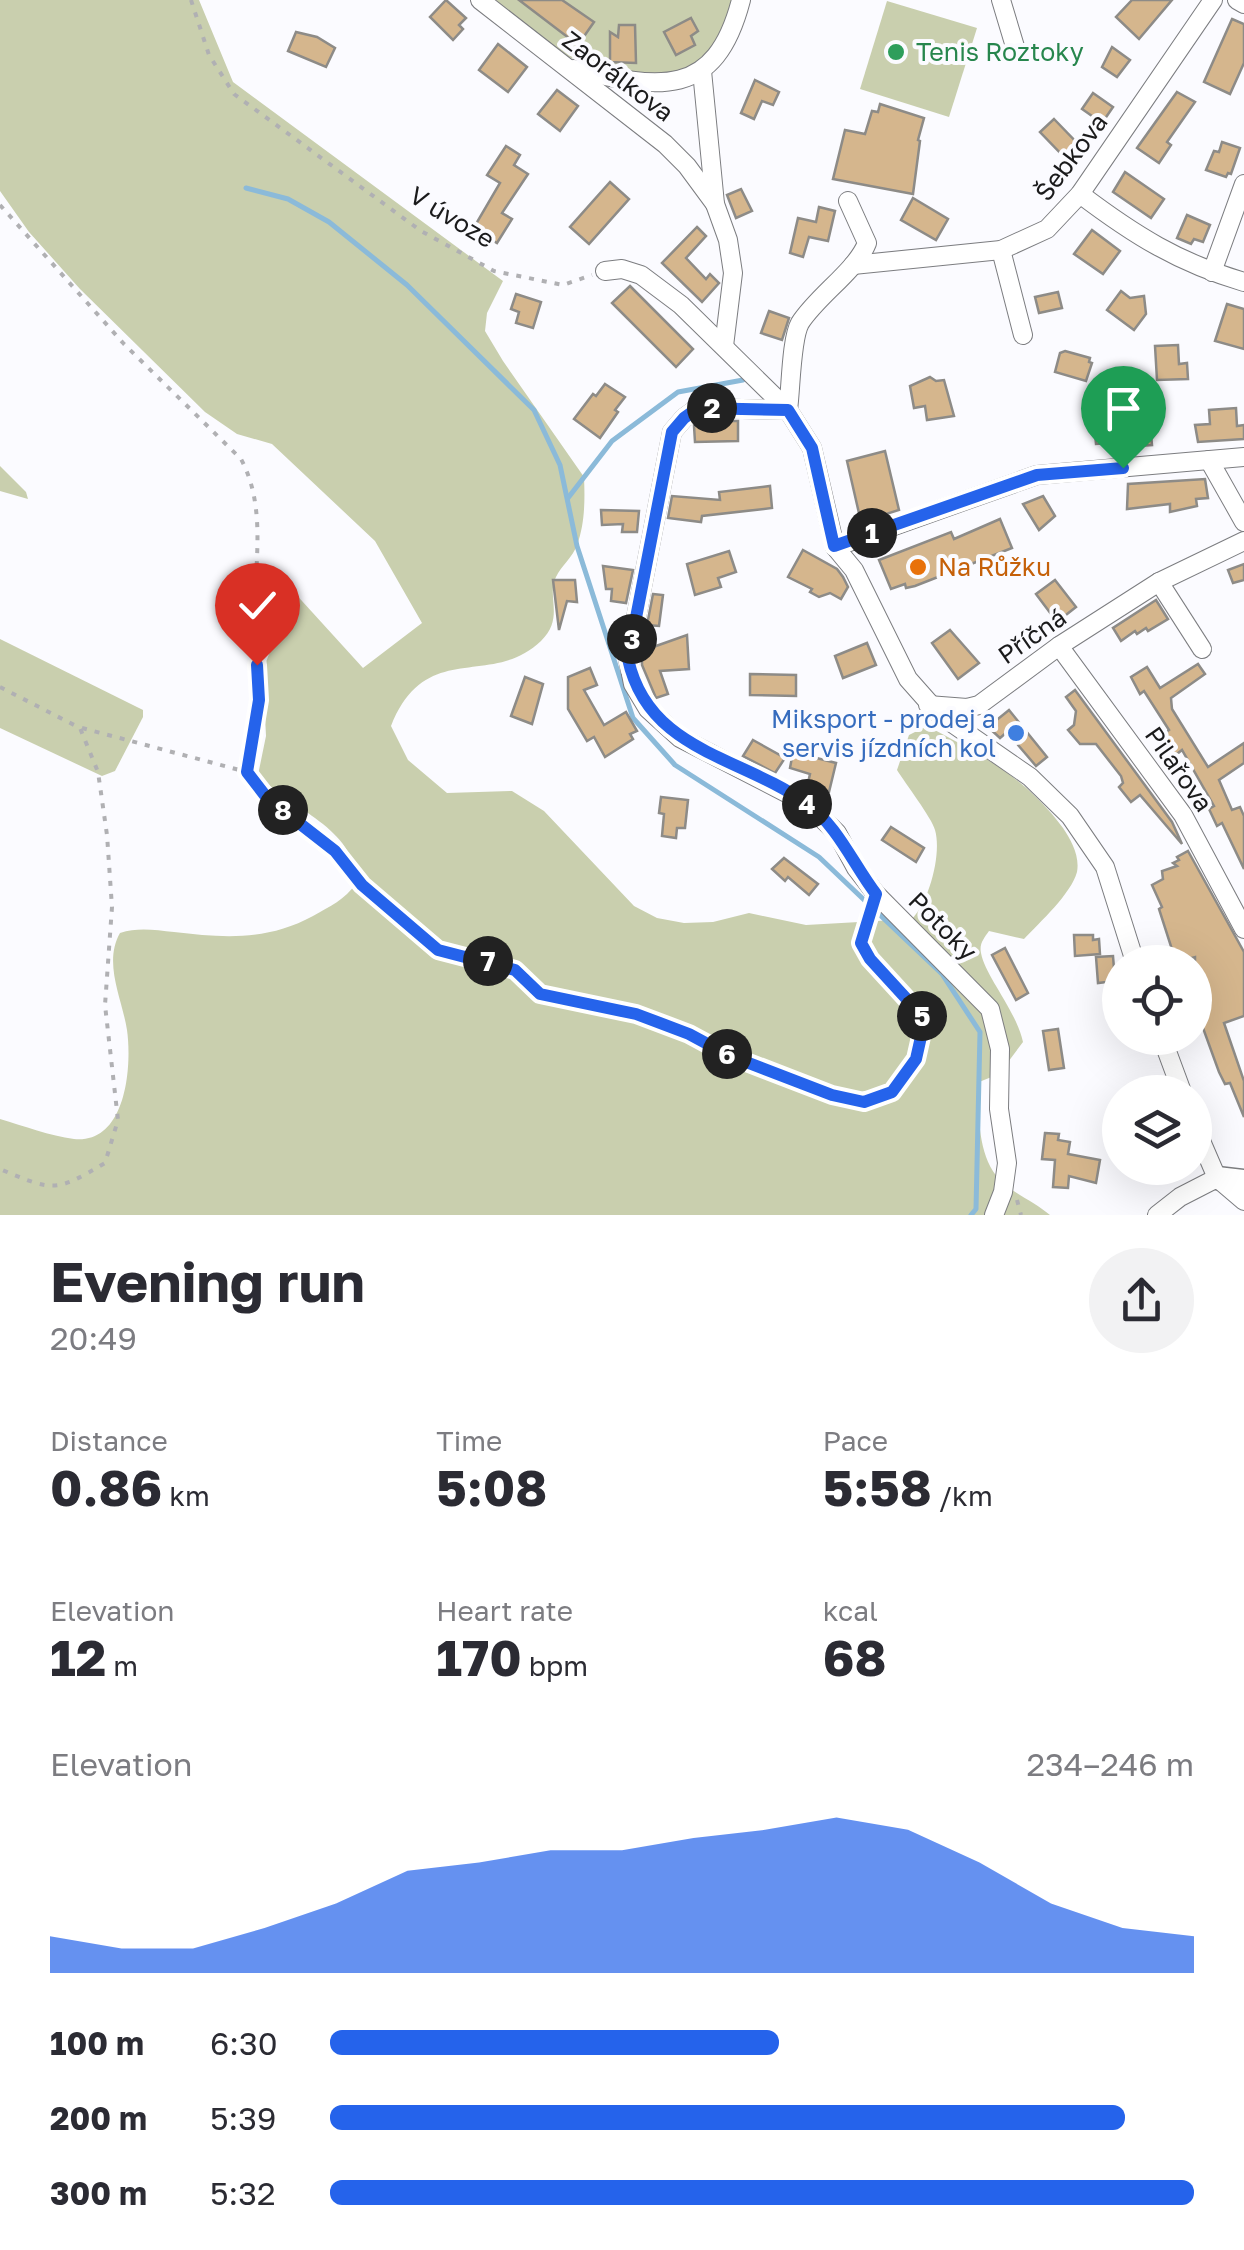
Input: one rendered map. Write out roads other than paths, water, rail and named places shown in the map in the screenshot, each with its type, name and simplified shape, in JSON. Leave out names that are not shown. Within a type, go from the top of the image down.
[{"type":"street","name":"Zaorálkova","points":[[480,0],[666,144],[714,204]]},
{"type":"street","points":[[564,66],[614,78],[648,81],[682,78],[702,71],[723,49],[741,0]]},
{"type":"street","points":[[1002,0],[1016,50]]},
{"type":"street","name":"Šebkova","points":[[853,265],[1001,250],[1047,229],[1080,194],[1213,0]]},
{"type":"street","points":[[1237,0],[1244,4]]},
{"type":"street","points":[[702,71],[714,204],[728,240],[733,273],[724,346]]},
{"type":"street","points":[[1212,272],[1244,184]]},
{"type":"street","points":[[1080,194],[1132,233],[1212,272],[1244,282]]},
{"type":"street","points":[[788,410],[798,326],[841,274],[862,257],[867,243],[848,201]]},
{"type":"street","points":[[1001,250],[1023,335]]},
{"type":"street","points":[[605,270],[622,269],[641,275],[680,305],[788,410],[812,448],[834,546],[854,570],[908,678],[928,705],[1030,777],[1070,816],[1106,867],[1129,945]]},
{"type":"street","name":"Potoky","points":[[788,410],[698,408],[672,432],[628,659],[633,684],[648,709],[680,738],[806,804],[837,834],[876,894],[990,1009],[1000,1049],[999,1108],[1007,1163],[994,1215]]},
{"type":"street","points":[[834,546],[1037,475],[1244,457]]},
{"type":"street","points":[[1208,460],[1244,522]]},
{"type":"street","name":"Příčná","points":[[928,705],[979,705],[1059,646],[1159,582],[1244,541]]},
{"type":"street","points":[[1159,582],[1202,649]]},
{"type":"street","name":"Pilařova","points":[[1059,646],[1183,815],[1242,921]]},
{"type":"street","points":[[1212,1166],[1217,1178],[1244,1201]]},
{"type":"street","points":[[1157,1215],[1180,1197],[1217,1178],[1244,1182]]},
{"type":"waterway","points":[[246,188],[288,199],[329,222],[407,285],[534,410],[560,465],[577,546],[633,718],[675,765],[819,857],[942,974],[980,1032],[976,1209],[971,1215]]},
{"type":"waterway","points":[[568,498],[612,441],[678,392],[743,380]]},
{"type":"place","name":"Tenis Roztoky","points":[[896,52]]},
{"type":"place","name":"Na Růžku","points":[[918,567]]},
{"type":"place","name":"Miksport - prodej a servis jízdních kol","points":[[1016,733]]}]
